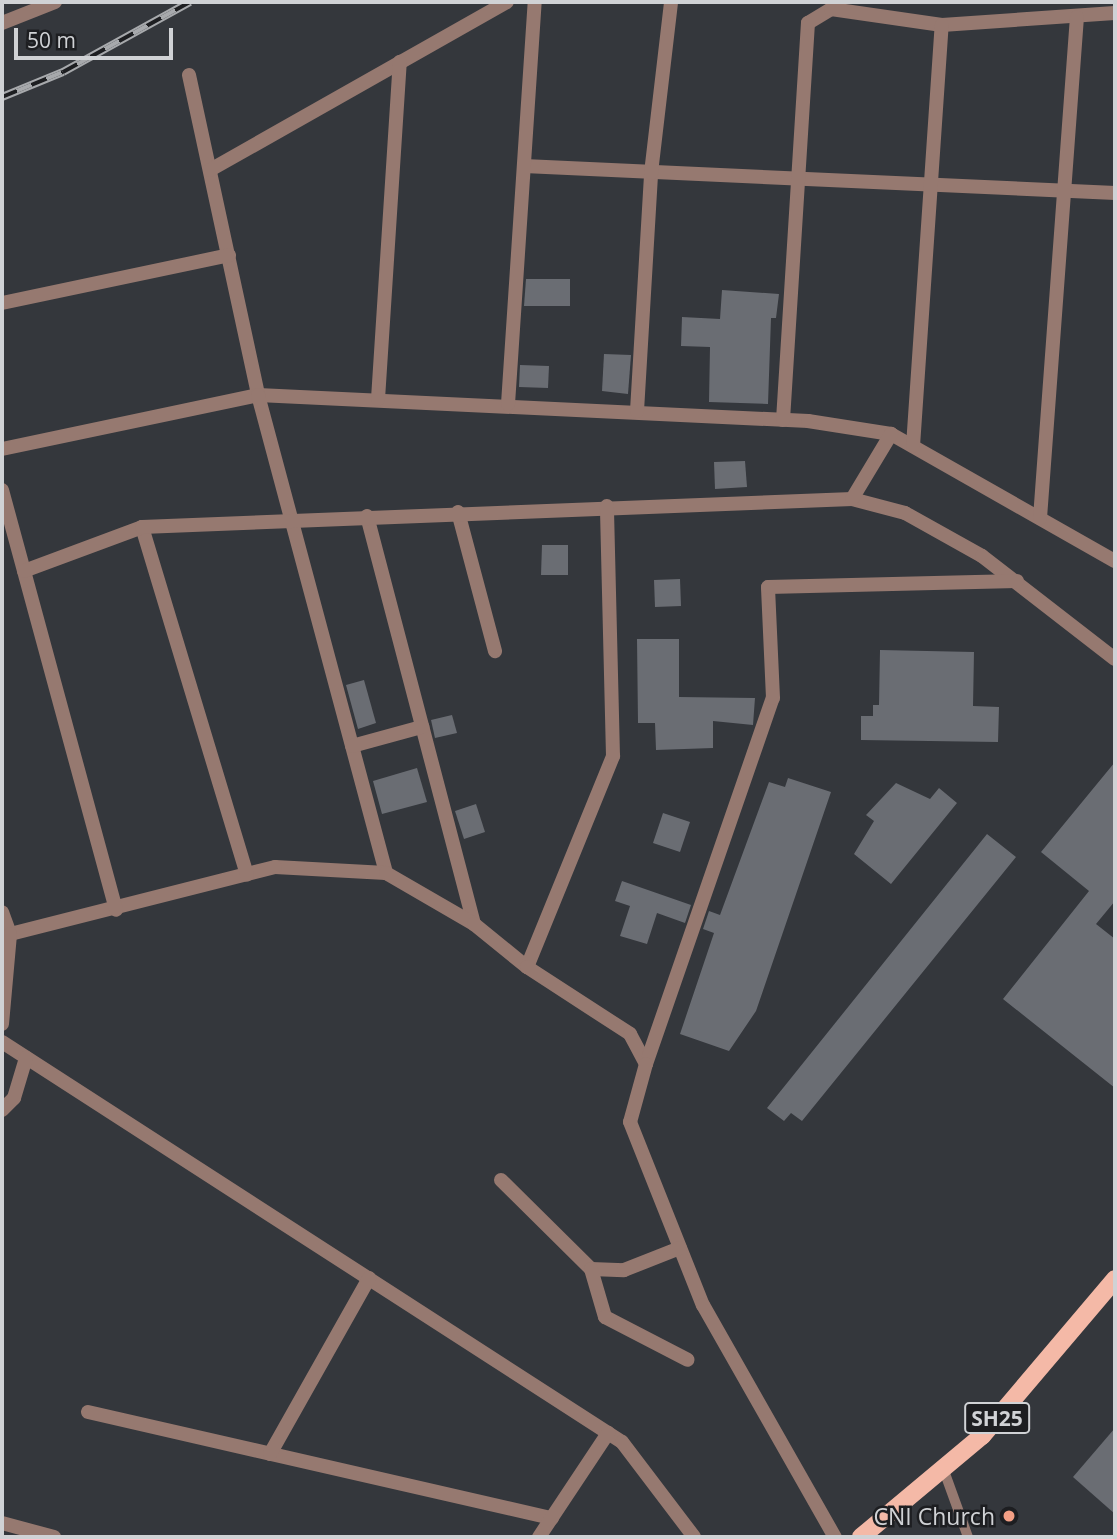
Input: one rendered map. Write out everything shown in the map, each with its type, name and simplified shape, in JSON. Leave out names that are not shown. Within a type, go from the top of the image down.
[{"type":"main road","name":"SH25","points":[[860,1537],[982,1436],[1115,1279]]},
{"type":"street","points":[[2,23],[55,2]]},
{"type":"street","points":[[210,170],[507,2]]},
{"type":"street","points":[[508,404],[535,2]]},
{"type":"street","points":[[637,411],[650,173],[670,2]]},
{"type":"street","points":[[783,419],[803,40],[817,12],[942,25],[1115,13]]},
{"type":"street","points":[[1040,518],[1068,189],[1077,17]]},
{"type":"street","points":[[913,446],[935,182],[942,25]]},
{"type":"street","points":[[378,399],[400,62]]},
{"type":"street","points":[[189,75],[258,396],[386,873]]},
{"type":"street","points":[[524,166],[794,181],[935,182],[1115,193]]},
{"type":"street","points":[[2,303],[229,255]]},
{"type":"street","points":[[2,449],[258,396],[508,404],[783,419],[891,434],[1115,561]]},
{"type":"street","points":[[852,499],[891,434]]},
{"type":"street","points":[[2,490],[116,910]]},
{"type":"street","points":[[24,570],[142,527],[607,506],[852,499],[905,513],[1017,581],[1115,659]]},
{"type":"street","points":[[527,967],[613,756],[607,506]]},
{"type":"street","points":[[458,512],[495,650]]},
{"type":"street","points":[[367,516],[474,924]]},
{"type":"street","points":[[142,527],[247,875]]},
{"type":"street","points":[[835,1537],[703,1305],[630,1122],[646,1064],[773,698],[768,587],[1017,581]]},
{"type":"street","points":[[352,746],[422,727]]},
{"type":"street","points":[[10,933],[116,910],[275,867],[386,873],[474,924],[527,967],[630,1034],[646,1064]]},
{"type":"street","points":[[2,912],[10,933],[2,1024]]},
{"type":"street","points":[[2,1042],[608,1433],[694,1537]]},
{"type":"street","points":[[2,1110],[15,1098],[26,1058]]},
{"type":"street","points":[[501,1180],[591,1269],[605,1317],[688,1360]]},
{"type":"street","points":[[591,1269],[624,1270],[680,1248]]},
{"type":"street","points":[[270,1454],[369,1278]]},
{"type":"street","points":[[88,1412],[552,1518]]},
{"type":"street","points":[[539,1537],[608,1433]]},
{"type":"street","points":[[2,1523],[54,1537]]},
{"type":"lane","points":[[943,1468],[968,1537]]},
{"type":"building","points":[[526,279],[570,279],[570,306],[524,306]]},
{"type":"building","points":[[722,290],[779,294],[776,318],[771,318],[768,404],[709,402],[710,347],[681,346],[682,317],[720,319]]},
{"type":"building","points":[[604,354],[631,355],[628,394],[602,391]]},
{"type":"building","points":[[520,365],[549,366],[548,388],[519,387]]},
{"type":"building","points":[[745,461],[747,487],[715,489],[714,462]]},
{"type":"building","points":[[542,545],[568,545],[568,575],[541,575]]},
{"type":"building","points":[[680,579],[681,606],[655,607],[654,580]]},
{"type":"building","points":[[637,639],[679,639],[679,697],[755,698],[753,725],[713,721],[713,748],[656,750],[655,723],[638,723]]},
{"type":"building","points":[[880,650],[974,652],[973,706],[999,707],[998,742],[861,740],[861,716],[873,716],[873,705],[879,705]]},
{"type":"building","points":[[364,680],[376,723],[358,729],[346,685]]},
{"type":"building","points":[[452,715],[457,733],[435,738],[431,720]]},
{"type":"building","points":[[1115,762],[1115,901],[1096,924],[1115,939],[1115,1088],[1003,999],[1089,891],[1041,852]]},
{"type":"building","points":[[417,768],[427,802],[382,814],[373,781]]},
{"type":"building","points":[[788,778],[831,792],[756,1011],[729,1051],[680,1034],[714,933],[703,929],[709,911],[720,915],[769,782],[785,787]]},
{"type":"building","points":[[896,783],[930,799],[939,788],[957,803],[891,884],[854,854],[874,821],[866,815]]},
{"type":"building","points":[[476,804],[485,832],[464,839],[455,811]]},
{"type":"building","points":[[663,813],[690,822],[680,852],[653,843]]},
{"type":"building","points":[[987,834],[1016,857],[802,1121],[791,1113],[784,1121],[767,1108]]},
{"type":"building","points":[[622,881],[691,905],[685,923],[657,913],[647,944],[620,936],[630,906],[615,901]]},
{"type":"building","points":[[1115,1428],[1115,1514],[1073,1477]]},
{"type":"railway","points":[[2,97],[63,72],[190,2]]},
{"type":"place","name":"CNI Church","points":[[1009,1516]]}]
